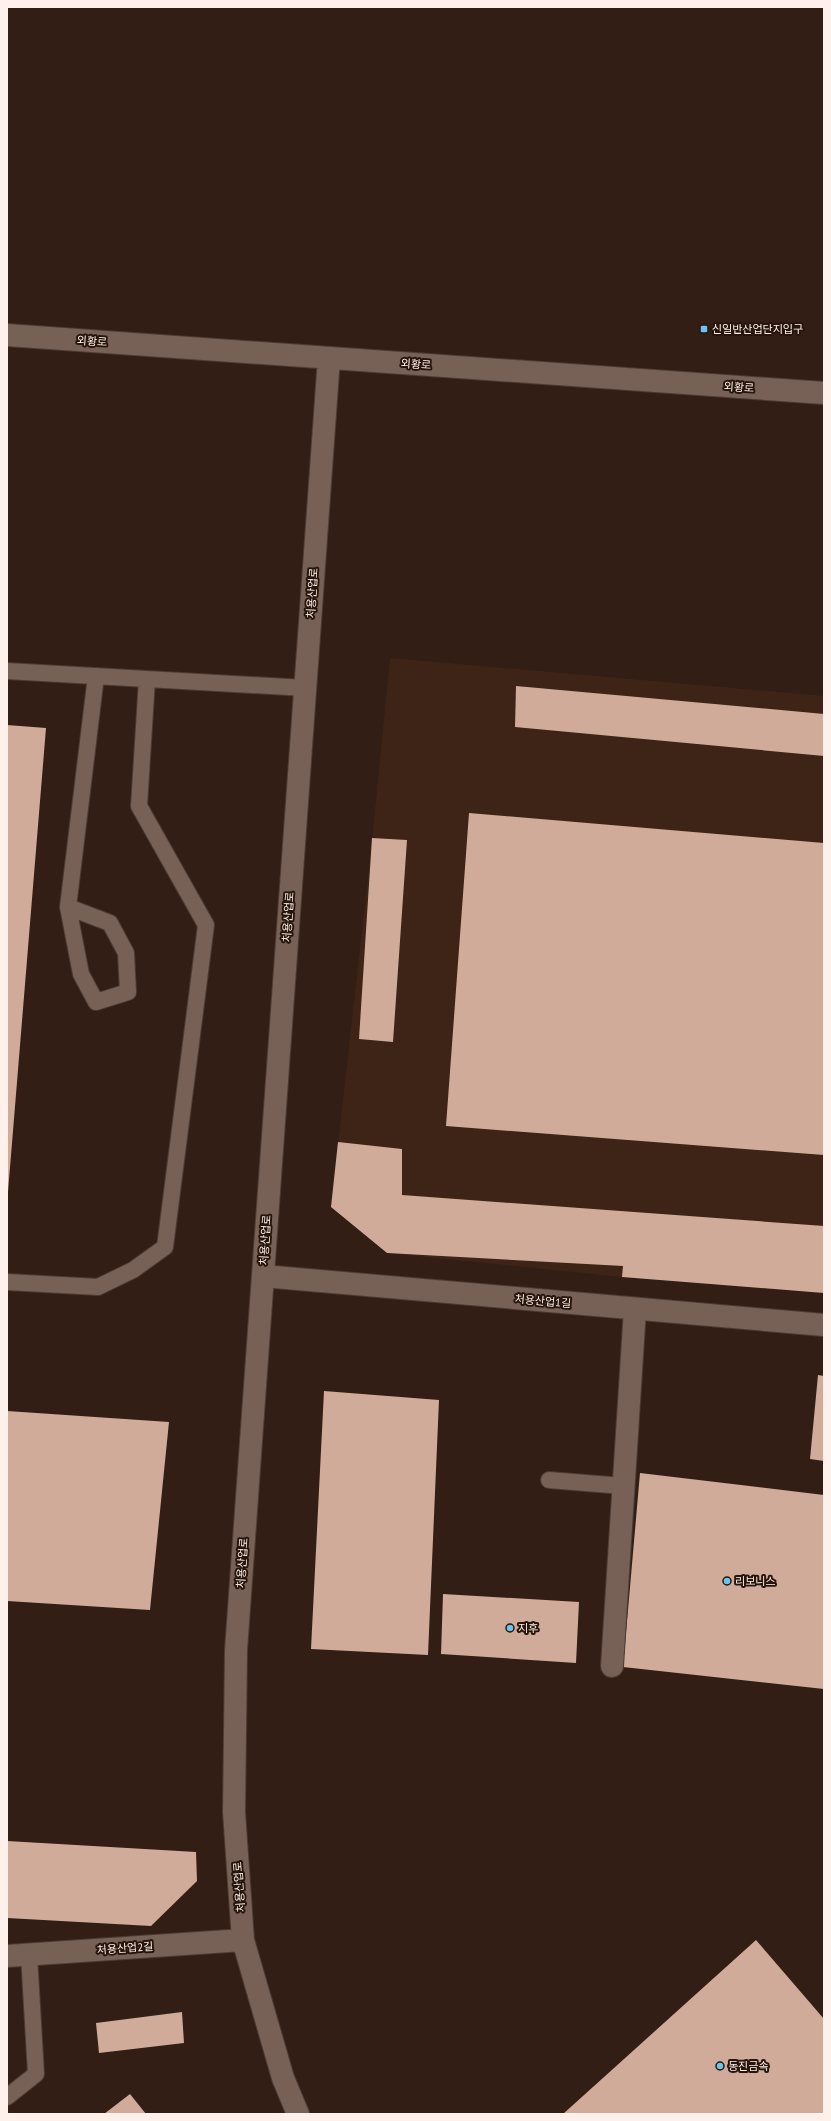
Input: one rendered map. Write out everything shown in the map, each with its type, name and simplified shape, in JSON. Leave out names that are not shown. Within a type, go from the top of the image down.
[{"type":"main road","name":"외황로","points":[[7,335],[824,393]]},
{"type":"main road","name":"처용산업로","points":[[298,2114],[283,2078],[243,1940],[234,1812],[236,1650],[329,358]]},
{"type":"main road","name":"처용산업1길","points":[[262,1276],[824,1325]]},
{"type":"main road","points":[[612,1666],[635,1309]]},
{"type":"main road","name":"처용산업2길","points":[[7,1956],[243,1940]]},
{"type":"lane","points":[[7,671],[305,688]]},
{"type":"lane","points":[[68,907],[110,923],[126,953],[128,992],[96,1002],[82,974],[68,907],[96,676]]},
{"type":"lane","points":[[7,1282],[98,1287],[133,1270],[165,1247],[206,925],[138,806],[147,679]]},
{"type":"lane","points":[[550,1480],[624,1486]]},
{"type":"lane","points":[[7,2097],[36,2074],[28,1955]]},
{"type":"shaded area","points":[[390,658],[824,696],[824,1293],[622,1277],[387,1253],[331,1207],[371,851]]},
{"type":"building","points":[[516,686],[824,714],[824,756],[515,727]]},
{"type":"building","points":[[7,725],[46,728],[8,1192],[7,1192]]},
{"type":"building","points":[[469,813],[824,843],[824,1155],[446,1126]]},
{"type":"building","points":[[372,838],[407,840],[393,1042],[359,1039]]},
{"type":"building","points":[[338,1142],[402,1149],[402,1195],[824,1226],[824,1293],[622,1277],[623,1266],[387,1253],[331,1207]]},
{"type":"building","points":[[818,1375],[824,1376],[824,1461],[810,1459]]},
{"type":"building","points":[[324,1391],[439,1400],[428,1655],[311,1649]]},
{"type":"building","points":[[7,1411],[169,1422],[150,1610],[7,1601]]},
{"type":"building","name":"리보니스","points":[[640,1473],[824,1495],[824,1689],[623,1667]]},
{"type":"building","name":"지후","points":[[443,1594],[579,1602],[576,1663],[441,1654]]},
{"type":"building","points":[[7,1841],[196,1852],[197,1881],[151,1926],[7,1918]]},
{"type":"building","name":"동진금속","points":[[756,1940],[824,2019],[824,2114],[563,2114]]},
{"type":"building","points":[[182,2012],[184,2043],[99,2053],[96,2023]]},
{"type":"building","points":[[130,2094],[146,2114],[104,2114]]},
{"type":"place","name":"신일반산업단지입구","points":[[704,329]]},
{"type":"place","name":"리보니스","points":[[727,1581]]},
{"type":"place","name":"지후","points":[[510,1628]]},
{"type":"place","name":"동진금속","points":[[720,2066]]}]
